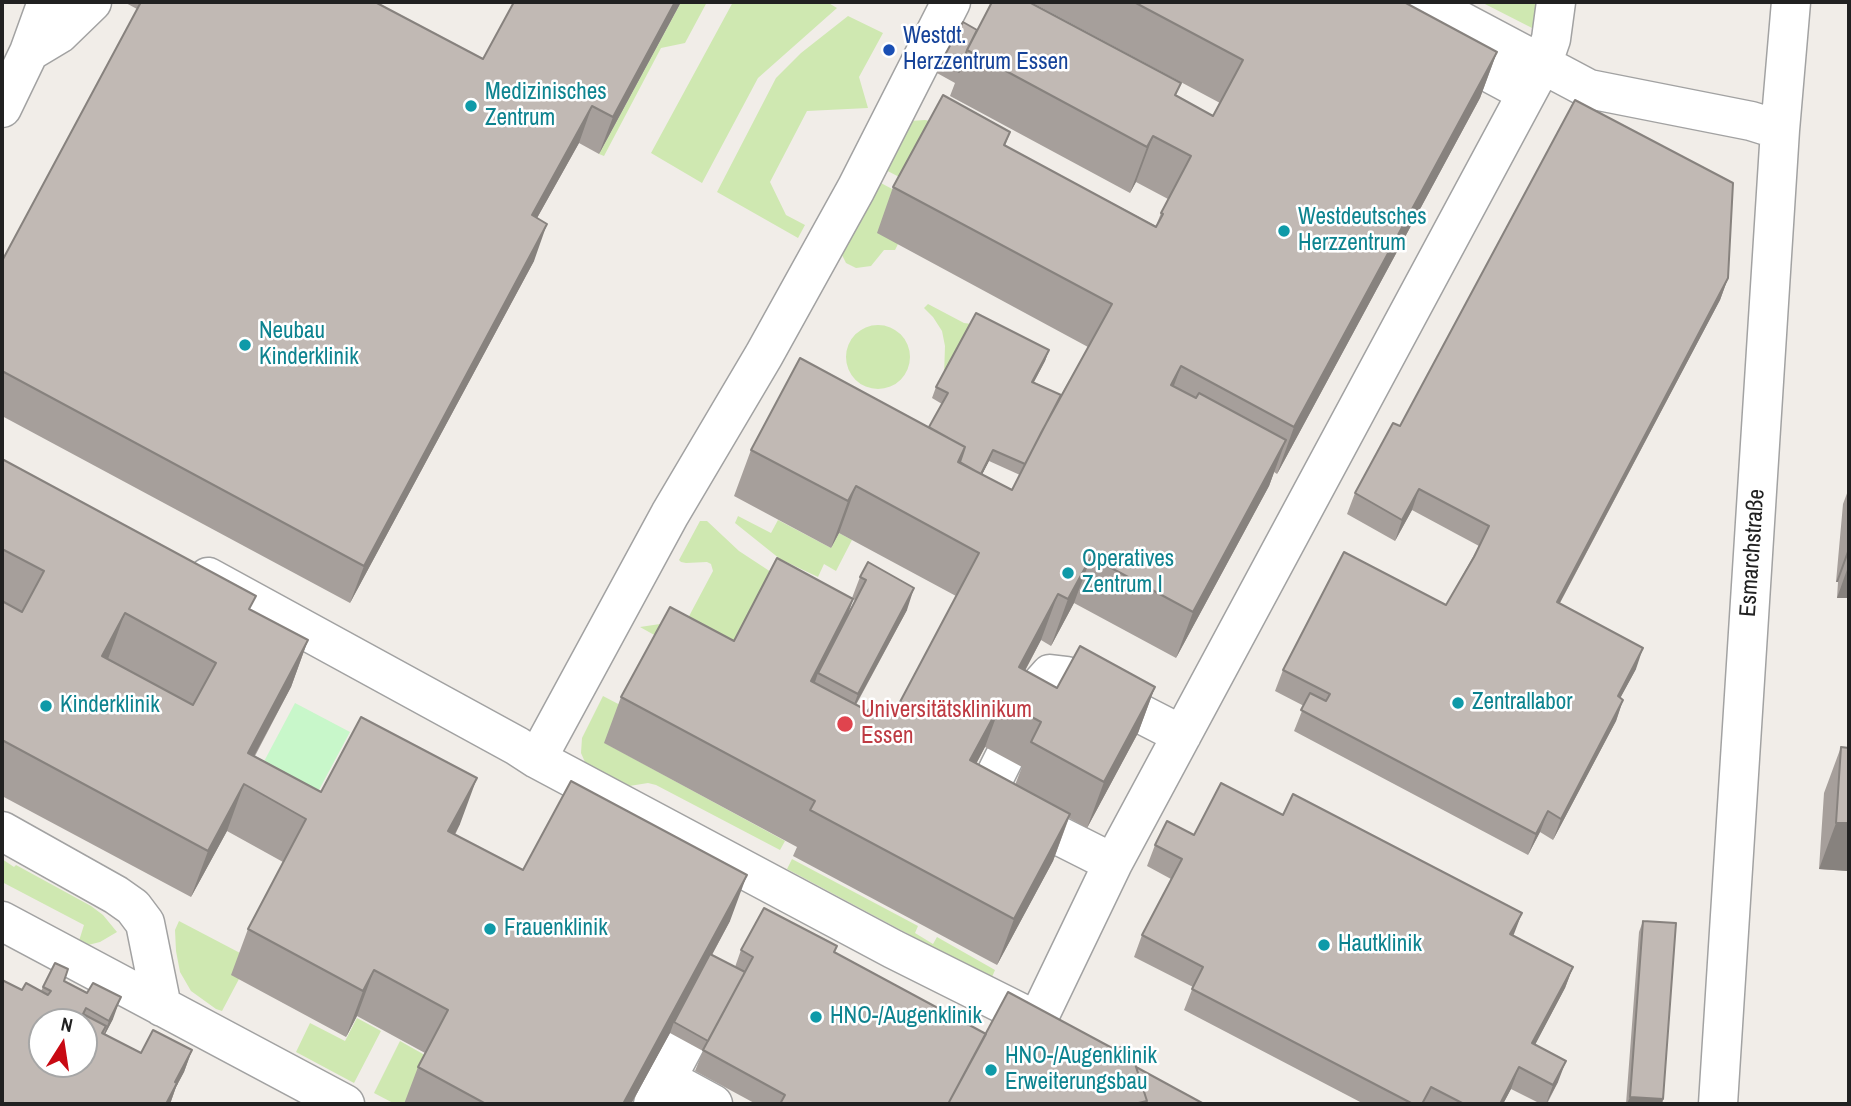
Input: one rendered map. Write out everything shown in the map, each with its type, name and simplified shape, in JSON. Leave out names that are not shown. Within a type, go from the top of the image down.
[{"type":"street","points":[[2,108],[45,29],[92,2]]},
{"type":"street","points":[[45,29],[98,21],[113,14],[120,2]]},
{"type":"street","points":[[537,759],[670,514],[764,355],[856,189],[951,2]]},
{"type":"street","points":[[182,562],[537,759],[893,948],[1053,1028],[1114,863],[1535,79],[1551,39],[1556,2]]},
{"type":"street","name":"Esmarchstraße","points":[[1718,1104],[1780,130],[1791,2]]},
{"type":"street","points":[[1411,12],[1535,79],[1751,121],[1780,130]]},
{"type":"street","points":[[1114,863],[984,798],[1042,683],[1050,674],[1067,676],[1182,735]]},
{"type":"street","points":[[2,831],[133,907],[145,923],[162,1007]]},
{"type":"street","points":[[2,921],[345,1104]]},
{"type":"street","points":[[686,1042],[660,1092],[713,1104]]},
{"type":"green space","points":[[681,2],[707,2],[685,43],[661,48],[604,156],[599,154]]},
{"type":"green space","points":[[733,2],[827,2],[837,8],[758,78],[702,183],[651,153]]},
{"type":"green space","points":[[1481,2],[1540,2],[1536,30]]},
{"type":"green space","points":[[848,16],[883,33],[859,77],[868,108],[807,111],[770,182],[786,215],[805,225],[798,238],[717,192],[776,78],[801,53]]},
{"type":"green space","points":[[910,121],[935,122],[905,180],[878,166]]},
{"type":"green space","points":[[877,181],[898,192],[898,244],[895,250],[884,250],[871,266],[856,268],[846,263],[838,247]]},
{"type":"green space","points":[[928,304],[964,323],[972,324],[944,376],[945,346],[942,331],[924,308]]},
{"type":"green space","points":[[872,325],[884,325],[901,334],[908,345],[908,369],[901,380],[884,389],[872,389],[860,384],[851,375],[846,363],[846,351],[851,339],[860,330]]},
{"type":"green space","points":[[738,516],[771,533],[778,520],[831,548],[839,533],[852,540],[836,571],[824,564],[818,577],[780,559],[735,523]]},
{"type":"green space","points":[[700,521],[707,521],[739,551],[803,593],[724,674],[640,627],[687,620],[713,571],[711,564],[707,562],[686,563],[679,560]]},
{"type":"green space","points":[[603,696],[624,707],[605,743],[785,841],[780,850],[656,785],[648,783],[623,787],[588,769],[581,753],[582,738]]},
{"type":"green space","points":[[295,703],[350,732],[297,831],[243,801]]},
{"type":"green space","points":[[2,859],[91,906],[103,915],[117,932],[100,942],[88,945],[79,941],[84,925],[2,882]]},
{"type":"green space","points":[[792,859],[918,926],[915,933],[933,944],[937,937],[995,970],[992,977],[787,869]]},
{"type":"green space","points":[[179,921],[242,954],[239,979],[222,1011],[191,991],[180,972],[175,930]]},
{"type":"green space","points":[[357,1018],[381,1031],[354,1083],[296,1052],[310,1023],[345,1041]]},
{"type":"green space","points":[[400,1041],[430,1058],[406,1104],[395,1104],[374,1093]]},
{"type":"building","name":"Neubau Kinderklinik","points":[[141,2],[375,2],[483,59],[514,2],[675,2],[613,117],[592,106],[532,215],[547,224],[364,566],[2,371],[2,261]]},
{"type":"building","points":[[992,2],[1029,2],[1181,83],[1175,95],[1213,116],[1243,60],[1134,2],[1404,2],[1497,52],[1294,427],[1181,366],[1171,385],[1196,398],[1199,393],[1286,440],[1193,612],[1091,557],[1068,599],[1058,594],[1019,667],[1057,688],[1080,646],[1155,687],[1104,782],[1031,742],[1041,722],[1002,701],[970,760],[1070,814],[1014,919],[810,810],[815,801],[621,697],[670,607],[734,641],[777,558],[853,599],[811,681],[868,711],[871,706],[892,717],[979,553],[856,486],[848,501],[751,450],[800,358],[965,447],[958,462],[1012,490],[1112,304],[893,187],[943,95],[1010,132],[1004,145],[1156,227],[1163,214],[1161,213],[1191,156],[1153,136],[1147,147],[967,50]]},
{"type":"building","points":[[963,22],[977,30],[959,72],[941,62]]},
{"type":"building","points":[[1575,100],[1733,183],[1728,278],[1557,602],[1643,648],[1618,696],[1623,700],[1561,819],[1548,811],[1536,834],[1301,710],[1310,693],[1326,701],[1330,694],[1283,670],[1344,552],[1446,605],[1474,557],[1489,526],[1419,489],[1402,520],[1355,493],[1393,423],[1400,426]]},
{"type":"building","points":[[976,313],[1049,350],[1032,382],[1061,395],[1025,464],[993,450],[981,474],[960,462],[965,447],[929,427],[948,393],[936,387]]},
{"type":"building","points":[[2,459],[256,596],[249,609],[308,640],[248,753],[321,792],[361,717],[477,778],[448,831],[523,870],[571,781],[747,875],[623,1104],[486,1104],[418,1067],[448,1010],[374,970],[363,991],[248,929],[306,819],[244,784],[208,851],[2,740],[2,601],[22,612],[44,571],[2,549]],"holes":[[[125,613],[216,663],[193,705],[102,656]]]},
{"type":"building","points":[[868,562],[914,588],[858,694],[818,673],[866,580],[860,577]]},
{"type":"building","points":[[1841,747],[1849,748],[1849,823],[1836,823]]},
{"type":"building","name":"Hautklinik","points":[[1221,783],[1283,815],[1293,794],[1522,913],[1510,934],[1573,967],[1532,1043],[1566,1061],[1553,1085],[1519,1067],[1500,1104],[1464,1104],[1431,1087],[1422,1104],[1413,1104],[1192,989],[1203,967],[1142,935],[1182,859],[1155,845],[1167,821],[1194,835]]},
{"type":"building","name":"HNO-/Augenklinik","points":[[764,908],[837,946],[834,952],[986,1034],[948,1104],[780,1104],[785,1095],[703,1050],[753,957],[741,950]]},
{"type":"building","points":[[1643,921],[1676,923],[1663,1099],[1630,1097]]},
{"type":"building","points":[[710,954],[745,972],[708,1041],[674,1022]]},
{"type":"building","points":[[55,963],[68,969],[64,981],[87,993],[93,983],[121,997],[109,1021],[98,1015],[98,1008],[28,1008],[28,1078],[98,1078],[98,1022],[106,1026],[102,1033],[141,1053],[153,1030],[192,1050],[166,1104],[2,1104],[2,980],[22,990],[26,983],[48,995],[51,991],[43,987]]},
{"type":"building","points":[[1008,992],[1114,1049],[1129,1045],[1147,1101],[1134,1104],[948,1104]]},
{"type":"building","points":[[1136,1067],[1204,1104],[1146,1104]]},
{"type":"place","name":"Westdt. Herzzentrum Essen","points":[[889,50]]},
{"type":"place","name":"Medizinisches Zentrum","points":[[471,106]]},
{"type":"place","name":"Westdeutsches Herzzentrum","points":[[1284,231]]},
{"type":"place","name":"Neubau Kinderklinik","points":[[245,345]]},
{"type":"place","name":"Operatives Zentrum I","points":[[1068,573]]},
{"type":"place","name":"Zentrallabor","points":[[1458,703]]},
{"type":"place","name":"Kinderklinik","points":[[46,706]]},
{"type":"place","name":"Universitätsklinikum Essen","points":[[845,724]]},
{"type":"place","name":"Frauenklinik","points":[[490,929]]},
{"type":"place","name":"Hautklinik","points":[[1324,945]]},
{"type":"place","name":"HNO-/Augenklinik","points":[[816,1017]]},
{"type":"place","name":"HNO-/Augenklinik Erweiterungsbau","points":[[991,1070]]}]
